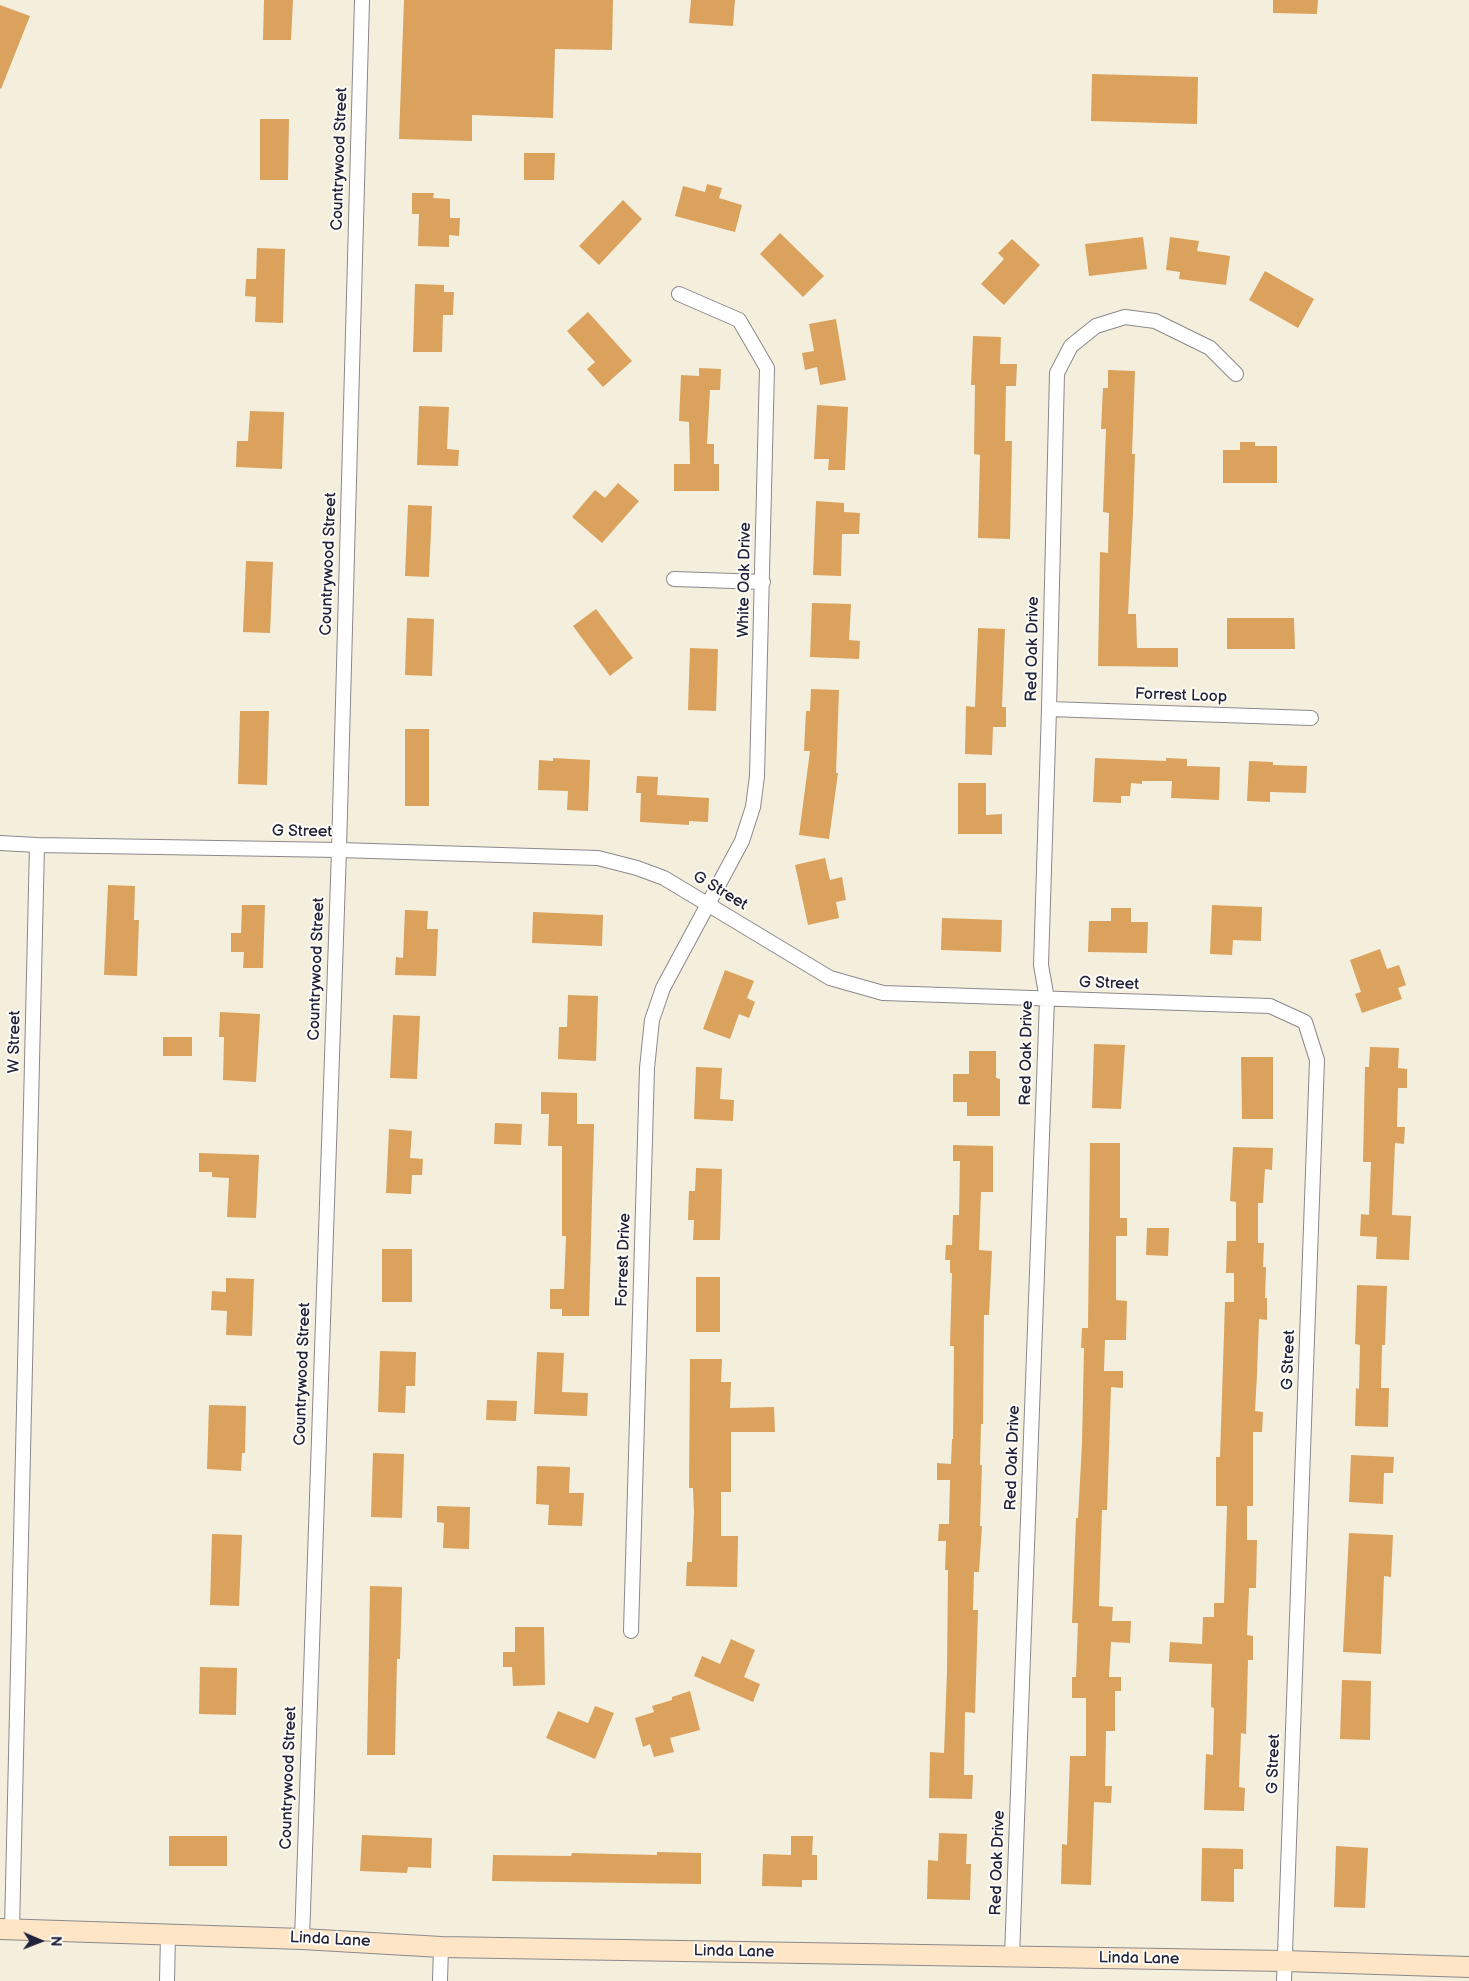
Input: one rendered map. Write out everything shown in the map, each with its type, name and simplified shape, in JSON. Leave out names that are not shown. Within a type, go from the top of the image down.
[{"type":"street","name":"Countrywood Street","points":[[302,1939],[339,850],[362,0]]},
{"type":"street","name":"White Oak Drive","points":[[679,294],[739,320],[767,368],[758,776],[753,807],[742,841],[709,905]]},
{"type":"street","name":"Red Oak Drive","points":[[1012,1956],[1047,999],[1041,965],[1057,373],[1071,346],[1096,326],[1125,317],[1155,321],[1210,348],[1236,374]]},
{"type":"street","points":[[674,579],[763,582]]},
{"type":"street","name":"Forrest Loop","points":[[1049,709],[1311,718]]},
{"type":"street","name":"G Street","points":[[0,843],[339,850],[598,858],[664,878],[830,978],[883,993],[1270,1006],[1305,1022],[1317,1060],[1284,1971]]},
{"type":"street","name":"W Street","points":[[6,1929],[37,845]]},
{"type":"street","name":"Forrest Drive","points":[[631,1631],[647,1068],[652,1020],[663,988],[709,905]]},
{"type":"street","name":"Linda Lane","points":[[6,1929],[302,1939],[441,1946],[1012,1956],[1284,1971],[1469,1967]]},
{"type":"street","points":[[167,1981],[168,1935]]},
{"type":"street","points":[[440,1981],[441,1946]]},
{"type":"building","points":[[264,0],[293,0],[291,40],[263,40]]},
{"type":"building","points":[[404,0],[613,0],[612,50],[555,49],[553,118],[472,115],[472,141],[399,139]]},
{"type":"building","points":[[691,0],[735,0],[733,26],[689,23]]},
{"type":"building","points":[[1273,0],[1318,0],[1317,14],[1273,13]]},
{"type":"building","points":[[0,5],[30,16],[1,89],[0,88]]},
{"type":"building","points":[[1092,74],[1198,77],[1197,124],[1091,121]]},
{"type":"building","points":[[260,119],[289,119],[288,180],[260,180]]},
{"type":"building","points":[[524,153],[555,153],[554,180],[524,180]]},
{"type":"building","points":[[707,184],[722,188],[719,198],[742,205],[735,232],[675,216],[683,186],[705,192]]},
{"type":"building","points":[[412,193],[434,193],[433,198],[450,199],[450,218],[460,218],[459,236],[449,235],[449,247],[418,246],[419,214],[412,214]]},
{"type":"building","points":[[623,200],[642,219],[599,265],[579,246]]},
{"type":"building","points":[[780,233],[824,276],[803,297],[760,254]]},
{"type":"building","points":[[1143,237],[1147,269],[1089,276],[1085,244]]},
{"type":"building","points":[[1170,237],[1199,241],[1197,251],[1230,256],[1226,285],[1179,279],[1180,272],[1166,270]]},
{"type":"building","points":[[1012,239],[1040,265],[1004,305],[981,284],[1004,259],[998,253]]},
{"type":"building","points":[[257,248],[285,249],[283,323],[255,322],[256,297],[245,296],[246,279],[256,279]]},
{"type":"building","points":[[1265,271],[1314,299],[1298,328],[1249,300]]},
{"type":"building","points":[[415,284],[444,285],[444,292],[454,292],[453,315],[443,315],[442,352],[413,352]]},
{"type":"building","points":[[588,312],[632,361],[603,387],[587,369],[595,362],[567,331]]},
{"type":"building","points":[[836,319],[846,380],[820,385],[817,367],[805,370],[802,353],[814,351],[809,324]]},
{"type":"building","points":[[973,336],[1001,337],[1000,364],[1017,364],[1016,386],[1006,386],[1005,441],[1012,441],[1010,539],[978,538],[980,455],[974,454],[975,385],[971,385]]},
{"type":"building","points":[[699,368],[721,369],[720,390],[710,390],[707,444],[714,444],[714,464],[719,464],[719,491],[674,491],[674,464],[690,464],[689,422],[679,421],[681,375],[699,376]]},
{"type":"building","points":[[1108,370],[1135,371],[1132,454],[1135,454],[1128,614],[1136,614],[1137,648],[1178,648],[1178,667],[1098,666],[1100,552],[1108,553],[1109,513],[1103,512],[1106,429],[1101,429],[1103,388],[1108,388]]},
{"type":"building","points":[[817,405],[848,407],[845,470],[828,470],[829,459],[814,459]]},
{"type":"building","points":[[419,406],[449,407],[447,449],[459,450],[458,466],[417,465]]},
{"type":"building","points":[[250,411],[284,412],[282,469],[236,467],[237,441],[248,441]]},
{"type":"building","points":[[1240,442],[1255,442],[1255,446],[1277,446],[1277,483],[1223,483],[1223,450],[1240,450]]},
{"type":"building","points":[[618,483],[639,501],[602,543],[572,517],[595,490],[605,498]]},
{"type":"building","points":[[816,501],[844,503],[844,512],[860,513],[859,534],[842,534],[841,576],[813,575]]},
{"type":"building","points":[[408,505],[432,506],[429,577],[405,576]]},
{"type":"building","points":[[246,561],[273,562],[270,633],[243,632]]},
{"type":"building","points":[[812,603],[851,604],[849,640],[860,641],[859,659],[810,657]]},
{"type":"building","points":[[596,609],[633,658],[610,676],[573,626]]},
{"type":"building","points":[[407,618],[434,619],[432,676],[405,675]]},
{"type":"building","points":[[1227,618],[1294,618],[1295,649],[1227,649]]},
{"type":"building","points":[[978,628],[1005,629],[1002,707],[1006,707],[1006,727],[993,727],[992,755],[965,754],[966,706],[975,707]]},
{"type":"building","points":[[690,648],[718,649],[716,711],[688,710]]},
{"type":"building","points":[[811,689],[839,690],[836,773],[838,773],[829,839],[799,835],[810,751],[804,751],[806,711],[810,711]]},
{"type":"building","points":[[240,711],[269,711],[267,785],[238,784]]},
{"type":"building","points":[[405,729],[429,729],[429,806],[405,806]]},
{"type":"building","points":[[553,758],[590,760],[588,811],[567,810],[568,791],[538,790],[539,760],[553,761]]},
{"type":"building","points":[[1095,758],[1166,761],[1166,758],[1187,759],[1187,766],[1220,767],[1219,800],[1171,798],[1172,781],[1142,781],[1142,784],[1131,783],[1130,796],[1121,796],[1121,803],[1093,802]]},
{"type":"building","points":[[1249,761],[1273,762],[1273,765],[1307,766],[1306,793],[1270,792],[1270,802],[1247,801]]},
{"type":"building","points":[[637,776],[658,777],[657,795],[709,798],[708,822],[689,821],[689,825],[640,822],[641,793],[636,793]]},
{"type":"building","points":[[958,783],[986,783],[986,815],[1002,814],[1002,834],[958,834]]},
{"type":"building","points":[[825,858],[830,880],[842,877],[846,900],[836,902],[839,918],[808,925],[795,865]]},
{"type":"building","points":[[108,885],[135,886],[134,920],[139,920],[137,976],[104,975]]},
{"type":"building","points":[[242,905],[265,905],[263,968],[243,968],[244,952],[231,952],[231,933],[241,933]]},
{"type":"building","points":[[1212,905],[1262,907],[1261,941],[1233,940],[1232,955],[1210,954]]},
{"type":"building","points":[[1111,908],[1131,908],[1131,922],[1148,922],[1147,953],[1088,952],[1089,921],[1111,921]]},
{"type":"building","points":[[405,910],[428,911],[427,929],[438,929],[436,976],[395,975],[396,957],[403,958]]},
{"type":"building","points":[[533,912],[603,915],[602,946],[532,943]]},
{"type":"building","points":[[942,918],[1002,920],[1001,952],[941,950]]},
{"type":"building","points":[[1380,949],[1387,969],[1399,965],[1406,985],[1398,988],[1402,999],[1362,1013],[1355,994],[1361,992],[1350,960]]},
{"type":"building","points":[[725,970],[754,981],[747,998],[755,1002],[749,1018],[739,1014],[730,1039],[703,1029]]},
{"type":"building","points":[[568,995],[598,996],[596,1061],[558,1059],[559,1027],[567,1027]]},
{"type":"building","points":[[220,1012],[260,1014],[256,1082],[223,1080],[224,1037],[219,1037]]},
{"type":"building","points":[[393,1015],[420,1016],[417,1079],[390,1078]]},
{"type":"building","points":[[163,1037],[192,1037],[192,1056],[163,1056]]},
{"type":"building","points":[[1094,1044],[1125,1045],[1121,1109],[1092,1108]]},
{"type":"building","points":[[1370,1047],[1399,1048],[1398,1068],[1407,1069],[1407,1088],[1398,1088],[1397,1127],[1405,1127],[1404,1144],[1395,1143],[1392,1215],[1411,1216],[1409,1260],[1376,1259],[1377,1237],[1360,1236],[1361,1214],[1369,1215],[1371,1162],[1363,1162],[1365,1067],[1369,1067]]},
{"type":"building","points":[[969,1051],[996,1051],[996,1078],[1000,1079],[1000,1116],[967,1116],[967,1102],[953,1102],[953,1074],[969,1074]]},
{"type":"building","points":[[1241,1057],[1273,1057],[1273,1119],[1242,1119]]},
{"type":"building","points":[[696,1067],[722,1068],[720,1099],[734,1100],[733,1121],[694,1119]]},
{"type":"building","points":[[541,1092],[577,1093],[577,1124],[594,1124],[589,1316],[562,1316],[562,1309],[550,1309],[550,1289],[564,1289],[566,1236],[562,1236],[562,1146],[548,1146],[549,1114],[541,1114]]},
{"type":"building","points":[[495,1123],[522,1124],[521,1145],[494,1144]]},
{"type":"building","points":[[389,1129],[412,1131],[410,1158],[423,1159],[422,1175],[412,1175],[411,1194],[386,1193]]},
{"type":"building","points":[[1090,1143],[1120,1143],[1120,1218],[1127,1218],[1127,1236],[1116,1236],[1116,1300],[1127,1301],[1126,1340],[1105,1340],[1104,1371],[1123,1371],[1123,1388],[1111,1387],[1107,1510],[1102,1510],[1099,1606],[1113,1607],[1112,1621],[1131,1621],[1130,1643],[1111,1642],[1109,1677],[1121,1677],[1121,1691],[1115,1691],[1115,1731],[1106,1731],[1105,1786],[1112,1786],[1111,1803],[1094,1802],[1091,1885],[1061,1884],[1062,1844],[1067,1845],[1070,1756],[1086,1756],[1086,1698],[1072,1698],[1072,1677],[1076,1677],[1078,1623],[1072,1623],[1076,1518],[1078,1518],[1082,1443],[1084,1348],[1081,1348],[1082,1328],[1088,1328]]},
{"type":"building","points":[[953,1145],[993,1146],[993,1192],[981,1192],[979,1250],[992,1251],[989,1315],[984,1315],[983,1424],[981,1424],[980,1465],[982,1465],[980,1526],[982,1526],[979,1572],[974,1572],[973,1610],[978,1610],[975,1713],[965,1712],[964,1775],[973,1775],[972,1799],[929,1798],[930,1752],[944,1753],[948,1570],[945,1570],[946,1541],[938,1541],[939,1524],[949,1524],[950,1480],[937,1480],[937,1463],[951,1464],[953,1439],[954,1346],[950,1346],[952,1273],[950,1273],[950,1260],[945,1260],[946,1245],[952,1245],[953,1215],[959,1215],[960,1161],[953,1161]]},
{"type":"building","points":[[1233,1147],[1273,1148],[1272,1170],[1265,1169],[1263,1203],[1258,1203],[1258,1243],[1264,1243],[1263,1267],[1266,1267],[1265,1298],[1267,1298],[1267,1320],[1259,1319],[1255,1411],[1263,1412],[1262,1432],[1253,1432],[1253,1506],[1247,1506],[1247,1540],[1257,1540],[1256,1588],[1249,1588],[1247,1635],[1253,1636],[1253,1660],[1248,1660],[1246,1734],[1241,1733],[1239,1787],[1245,1788],[1244,1811],[1204,1810],[1206,1754],[1213,1755],[1214,1708],[1211,1707],[1212,1664],[1169,1662],[1170,1642],[1202,1644],[1203,1617],[1214,1617],[1214,1603],[1224,1603],[1227,1506],[1216,1506],[1216,1457],[1220,1457],[1225,1302],[1234,1302],[1234,1273],[1226,1273],[1227,1241],[1236,1241],[1236,1202],[1230,1201]]},
{"type":"building","points":[[199,1153],[259,1155],[256,1218],[227,1217],[229,1178],[212,1177],[212,1172],[199,1172]]},
{"type":"building","points":[[696,1168],[722,1169],[720,1240],[693,1240],[694,1220],[688,1220],[689,1191],[695,1191]]},
{"type":"building","points":[[1147,1228],[1169,1228],[1168,1256],[1146,1255]]},
{"type":"building","points":[[382,1249],[412,1249],[412,1302],[382,1302]]},
{"type":"building","points":[[696,1277],[720,1277],[720,1332],[696,1332]]},
{"type":"building","points":[[226,1278],[254,1279],[252,1336],[226,1335],[227,1311],[211,1310],[212,1291],[226,1292]]},
{"type":"building","points":[[1357,1285],[1387,1286],[1385,1345],[1382,1345],[1381,1388],[1389,1388],[1388,1427],[1355,1426],[1356,1388],[1359,1389],[1360,1345],[1355,1344]]},
{"type":"building","points":[[380,1351],[416,1352],[415,1386],[406,1386],[405,1413],[378,1412]]},
{"type":"building","points":[[537,1352],[564,1353],[562,1392],[588,1393],[587,1416],[534,1414]]},
{"type":"building","points":[[690,1359],[722,1359],[721,1382],[731,1382],[730,1408],[774,1407],[775,1432],[731,1432],[731,1492],[721,1492],[721,1536],[738,1536],[737,1587],[686,1586],[687,1562],[692,1562],[694,1512],[693,1488],[689,1488]]},
{"type":"building","points":[[487,1400],[517,1401],[516,1421],[486,1420]]},
{"type":"building","points":[[209,1405],[246,1406],[245,1453],[242,1453],[241,1471],[207,1469]]},
{"type":"building","points":[[373,1453],[404,1454],[402,1518],[371,1517]]},
{"type":"building","points":[[1351,1455],[1394,1457],[1393,1473],[1384,1473],[1383,1504],[1349,1502]]},
{"type":"building","points":[[537,1466],[570,1467],[569,1493],[584,1493],[582,1526],[548,1525],[549,1505],[536,1504]]},
{"type":"building","points":[[437,1506],[470,1507],[469,1549],[443,1548],[444,1523],[437,1522]]},
{"type":"building","points":[[1349,1533],[1393,1535],[1391,1577],[1384,1576],[1381,1654],[1343,1652]]},
{"type":"building","points":[[212,1534],[242,1535],[239,1606],[210,1605]]},
{"type":"building","points":[[370,1586],[402,1587],[400,1659],[397,1659],[395,1755],[367,1755]]},
{"type":"building","points":[[515,1627],[544,1627],[545,1685],[513,1686],[512,1667],[503,1667],[503,1652],[515,1652]]},
{"type":"building","points":[[731,1639],[755,1650],[744,1677],[760,1684],[753,1702],[694,1676],[702,1656],[720,1664]]},
{"type":"building","points":[[200,1667],[237,1668],[236,1715],[199,1714]]},
{"type":"building","points":[[1342,1680],[1371,1681],[1370,1740],[1340,1739]]},
{"type":"building","points":[[690,1691],[700,1730],[670,1738],[674,1752],[654,1757],[650,1744],[643,1747],[635,1718],[654,1712],[652,1706],[672,1700],[672,1697]]},
{"type":"building","points":[[595,1706],[614,1713],[595,1759],[546,1738],[558,1711],[588,1723]]},
{"type":"building","points":[[939,1833],[967,1834],[966,1864],[971,1864],[970,1900],[927,1899],[928,1860],[938,1861]]},
{"type":"building","points":[[362,1835],[432,1838],[431,1868],[408,1867],[407,1873],[360,1871]]},
{"type":"building","points":[[169,1836],[227,1836],[227,1866],[169,1866]]},
{"type":"building","points":[[791,1836],[813,1836],[812,1855],[817,1855],[817,1880],[802,1880],[802,1887],[762,1886],[763,1854],[791,1855]]},
{"type":"building","points":[[1336,1846],[1368,1848],[1365,1908],[1334,1907]]},
{"type":"building","points":[[1202,1848],[1243,1849],[1243,1869],[1234,1869],[1234,1902],[1201,1901]]},
{"type":"building","points":[[657,1852],[701,1853],[701,1884],[492,1881],[493,1855],[571,1856],[572,1853],[657,1855]]}]
